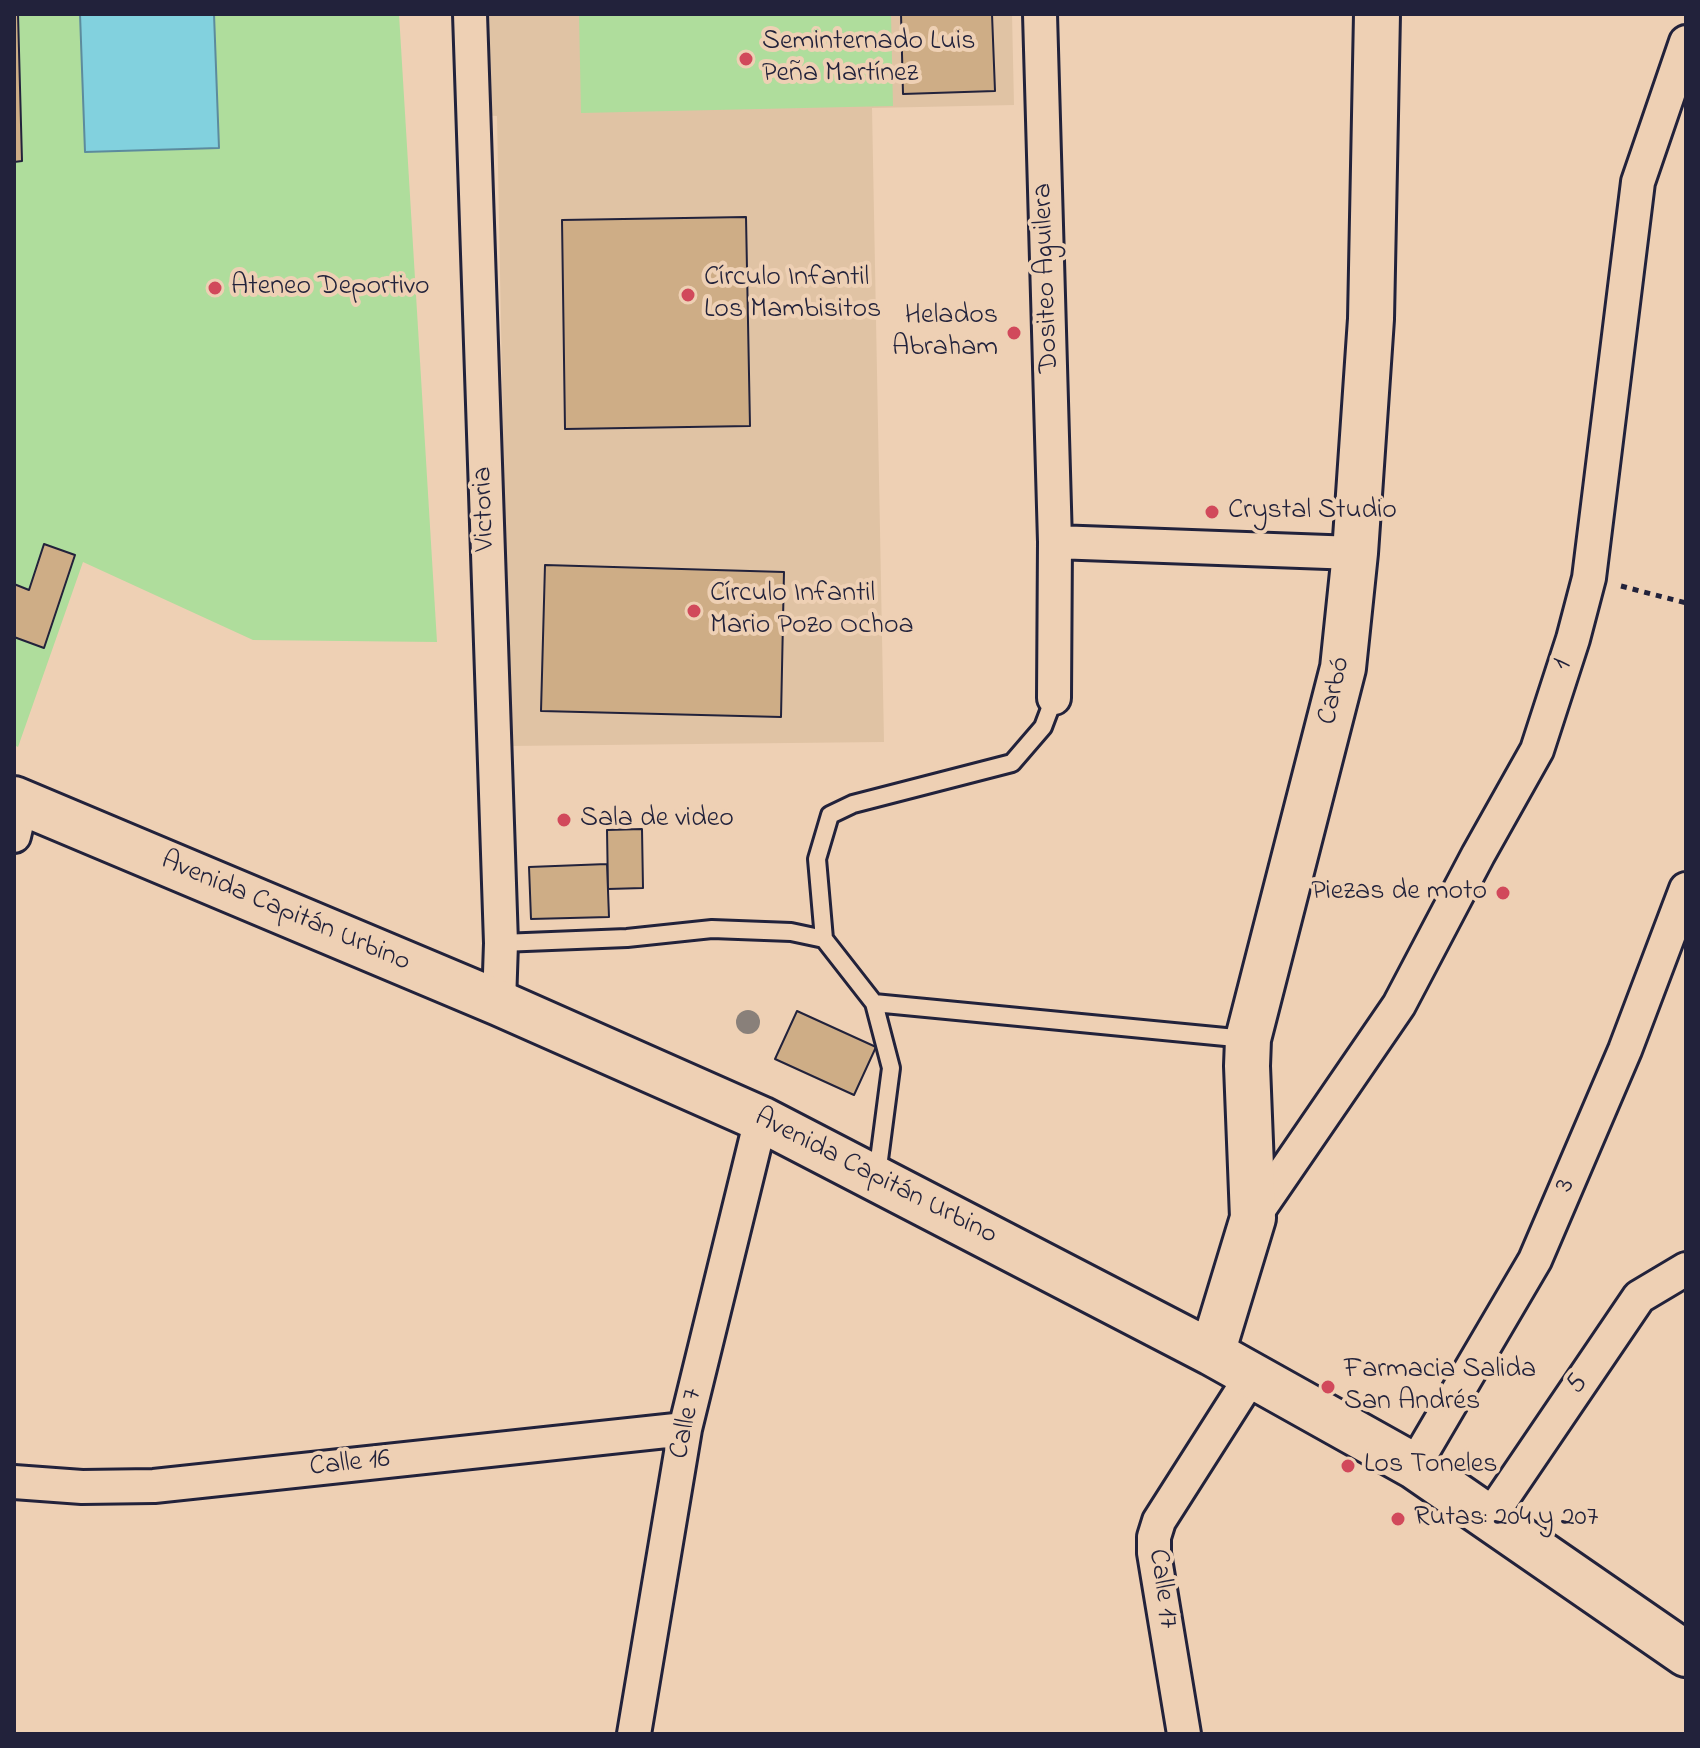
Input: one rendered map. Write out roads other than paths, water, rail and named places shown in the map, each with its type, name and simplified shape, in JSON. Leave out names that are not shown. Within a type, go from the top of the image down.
[{"type":"main road","name":"Carbó","points":[[1212,1353],[1253,1218],[1248,1039],[1343,668],[1355,553],[1371,319],[1377,14]]},
{"type":"main road","name":"Avenida Capitán Urbino","points":[[17,812],[499,1003],[761,1119],[1212,1353],[1414,1466],[1686,1654]]},
{"type":"street","name":"Victoria","points":[[470,14],[501,943],[499,1003]]},
{"type":"street","name":"Dositeo Aguilera","points":[[1040,14],[1055,542],[1054,698]]},
{"type":"street","name":"1","points":[[1253,1218],[1399,1005],[1537,750],[1589,578],[1638,182],[1686,42]]},
{"type":"street","points":[[1055,542],[1355,553]]},
{"type":"street","name":"3","points":[[1414,1466],[1535,1260],[1625,1050],[1686,889]]},
{"type":"street","name":"Calle 7","points":[[634,1734],[685,1429],[761,1119]]},
{"type":"street","name":"5","points":[[1489,1518],[1639,1297],[1686,1269]]},
{"type":"street","name":"Calle 17","points":[[1184,1734],[1154,1553],[1154,1537],[1159,1521],[1252,1375]]},
{"type":"street","name":"Calle 16","points":[[14,1482],[82,1487],[154,1486],[685,1429]]},
{"type":"lane","name":"Dositeo Aguilera","points":[[824,939],[817,859],[830,815],[853,804],[1012,763],[1043,727],[1054,698]]},
{"type":"lane","points":[[501,943],[627,938],[712,929],[791,932],[824,939],[874,1003],[891,1068],[876,1178]]},
{"type":"lane","points":[[874,1003],[1248,1039]]},
{"type":"water","points":[[80,14],[214,14],[219,148],[85,152]]},
{"type":"place","name":"Seminternado Luis Peña Martínez","points":[[746,59]]},
{"type":"place","name":"Ateneo Deportivo","points":[[215,288]]},
{"type":"place","name":"Círculo Infantil Los Mambisitos","points":[[688,295]]},
{"type":"place","name":"Helados Abraham","points":[[1014,333]]},
{"type":"place","name":"Crystal Studio","points":[[1212,512]]},
{"type":"place","name":"Círculo Infantil Mario Pozo Ochoa","points":[[694,611]]},
{"type":"place","name":"Sala de video","points":[[564,820]]},
{"type":"place","name":"Piezas de moto","points":[[1503,893]]},
{"type":"place","name":"Farmacia Salida San Andrés","points":[[1328,1387]]},
{"type":"place","name":"Los Toneles","points":[[1348,1466]]},
{"type":"place","name":"Rutas: 204 y 207","points":[[1398,1519]]}]
